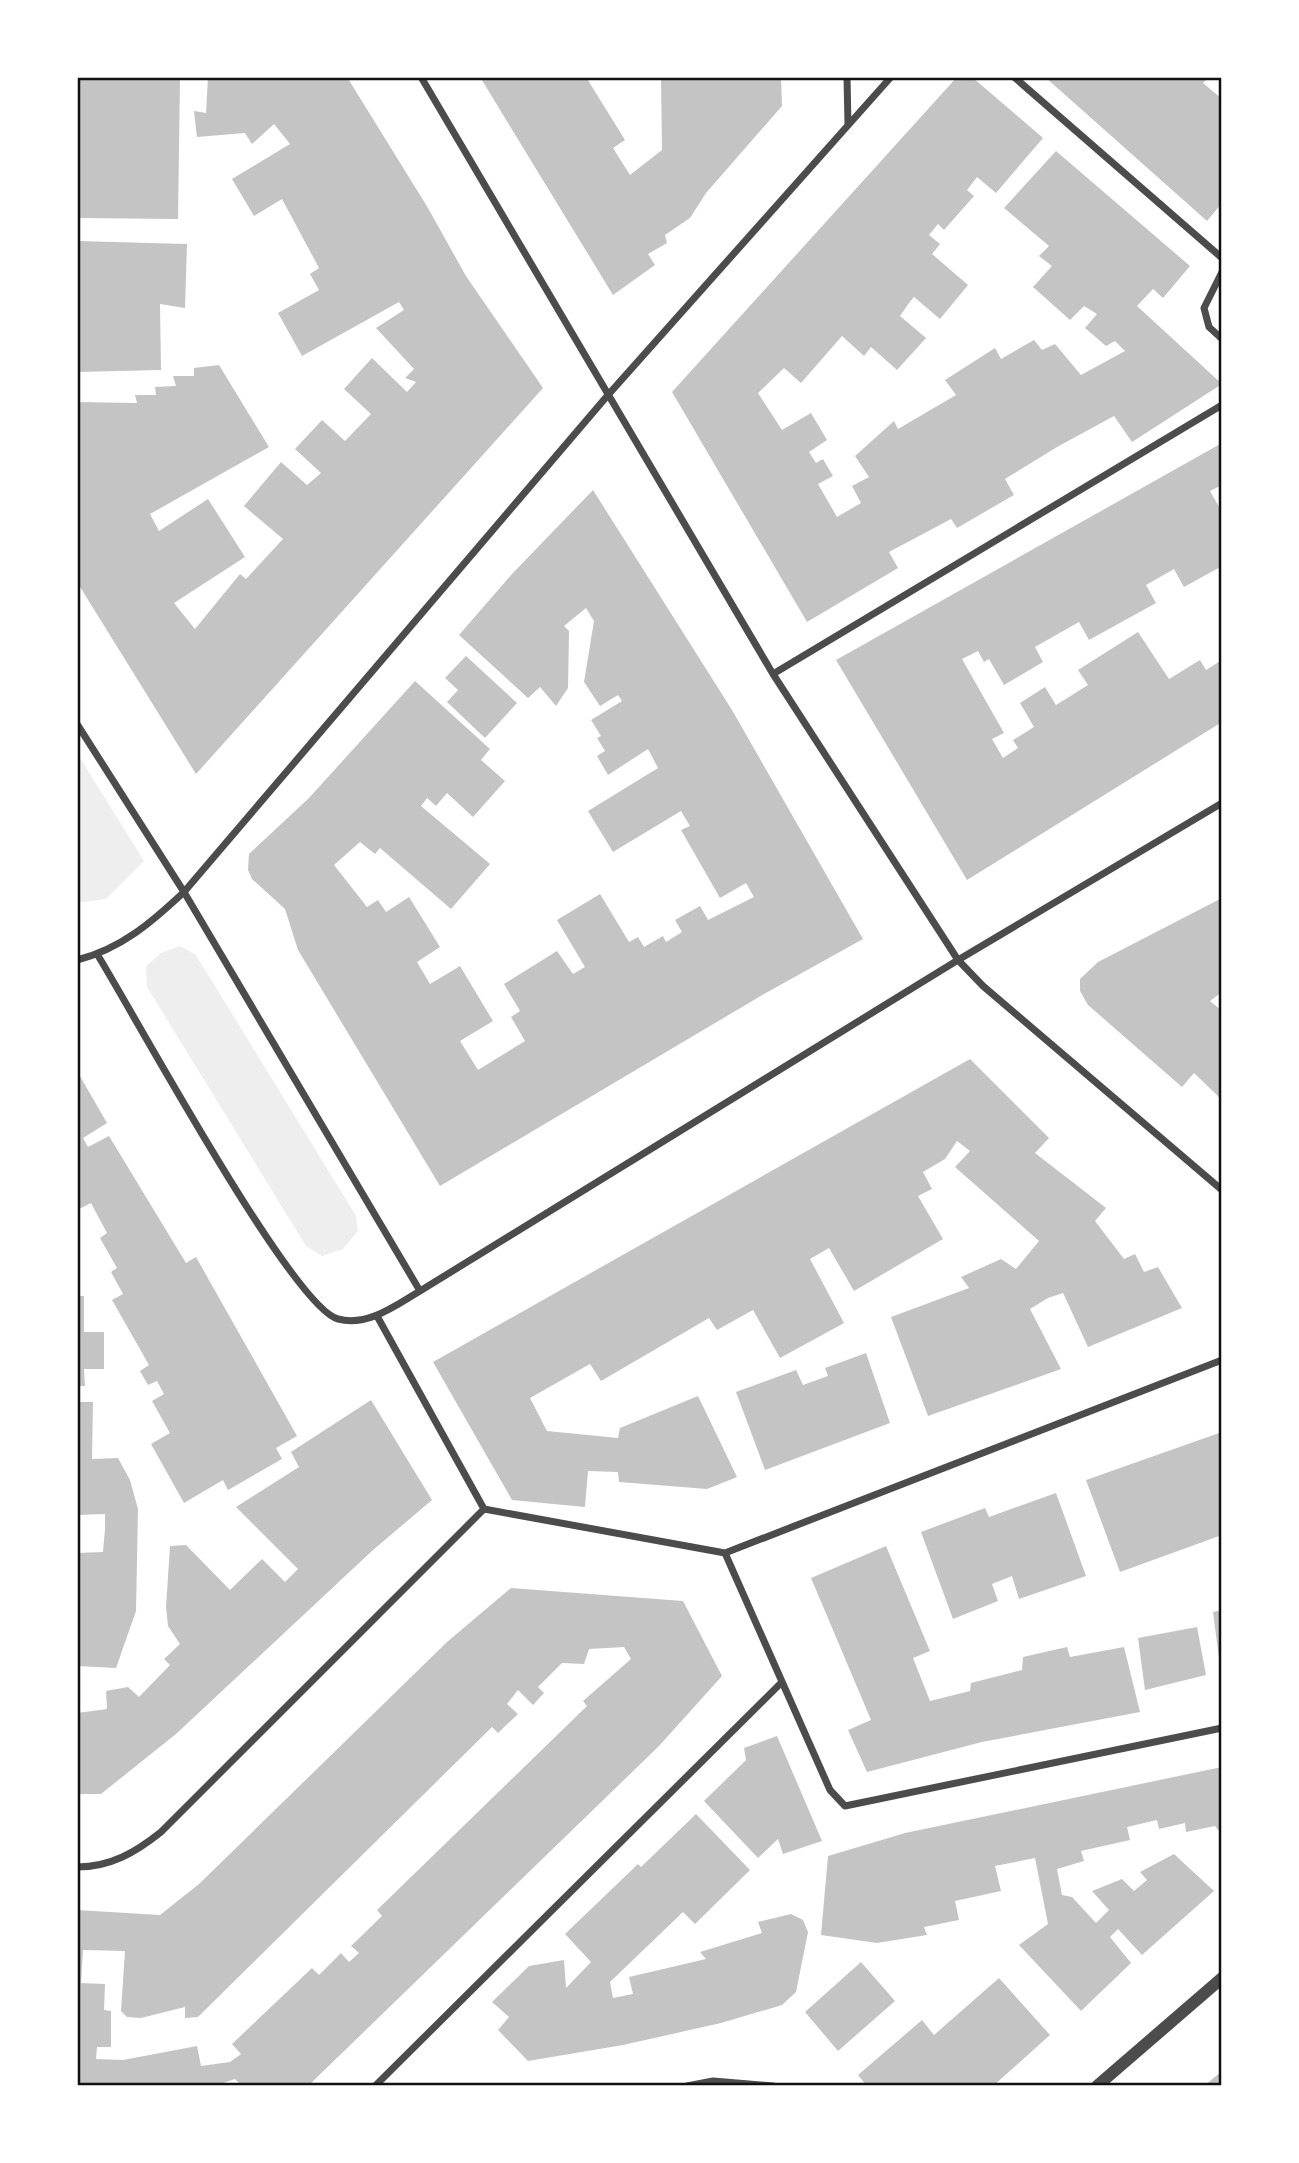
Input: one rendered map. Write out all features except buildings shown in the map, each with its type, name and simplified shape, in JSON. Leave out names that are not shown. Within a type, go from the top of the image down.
[{"type":"street","points":[[421,77],[773,674],[958,960],[983,986],[1222,1190]]},
{"type":"street","points":[[847,77],[848,125]]},
{"type":"street","points":[[77,960],[97,954],[141,930],[184,892],[608,395],[891,77]]},
{"type":"street","points":[[1014,77],[1222,258]]},
{"type":"street","points":[[1222,272],[1204,308],[1209,327],[1222,339]]},
{"type":"street","points":[[773,674],[1222,405]]},
{"type":"street","points":[[77,724],[184,892],[420,1291]]},
{"type":"street","points":[[97,954],[260,1229],[313,1301],[335,1318],[352,1321],[377,1316],[420,1291],[958,960],[1222,803]]},
{"type":"street","points":[[377,1316],[484,1509]]},
{"type":"street","points":[[484,1509],[725,1553],[1222,1360]]},
{"type":"street","points":[[77,1867],[109,1863],[136,1852],[161,1832],[484,1509]]},
{"type":"street","points":[[725,1553],[830,1790],[845,1806],[1222,1728]]},
{"type":"street","points":[[375,2086],[782,1682]]},
{"type":"street","points":[[1097,2086],[1222,1978]]},
{"type":"street","points":[[687,2086],[713,2081],[773,2086]]},
{"type":"shaded area","points":[[77,753],[144,861],[106,899],[77,903]]},
{"type":"shaded area","points":[[180,946],[196,955],[356,1216],[358,1231],[343,1249],[322,1256],[306,1246],[147,987],[146,966],[161,953]]}]
